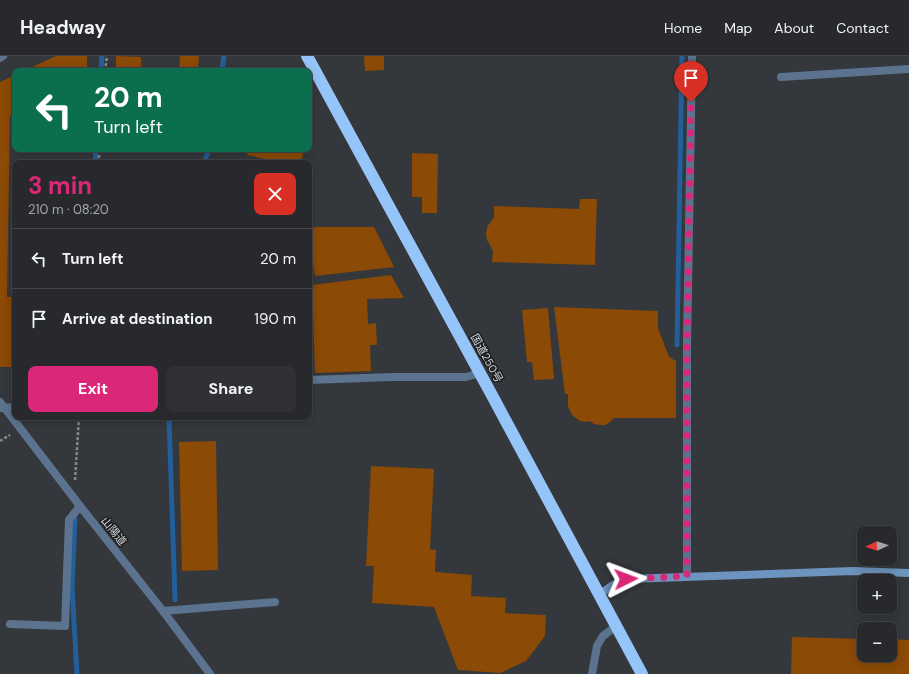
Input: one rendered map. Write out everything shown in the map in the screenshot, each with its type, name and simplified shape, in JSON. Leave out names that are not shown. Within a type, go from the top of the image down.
[{"type":"highway","name":"国道250号","points":[[307,56],[600,594],[642,674]]},
{"type":"street","points":[[687,576],[687,346],[692,56]]},
{"type":"street","points":[[781,77],[909,69]]},
{"type":"street","points":[[312,380],[392,377],[466,377],[480,373]]},
{"type":"street","points":[[2,406],[12,407]]},
{"type":"street","name":"山陽道","points":[[2,406],[12,419]]},
{"type":"street","name":"山陽道","points":[[13,420],[163,610],[210,674]]},
{"type":"street","points":[[10,624],[65,626],[69,520],[80,506]]},
{"type":"street","points":[[600,594],[616,583],[626,579],[853,571],[909,573]]},
{"type":"street","points":[[163,610],[275,602]]},
{"type":"street","points":[[592,674],[597,646],[603,636],[616,626]]},
{"type":"path","points":[[105,68],[107,56]]},
{"type":"path","points":[[74,498],[79,420]]},
{"type":"building","points":[[56,56],[87,56],[87,68],[30,68]]},
{"type":"building","points":[[116,56],[141,57],[141,68],[116,68]]},
{"type":"building","points":[[180,56],[199,56],[198,68],[179,68]]},
{"type":"building","points":[[364,56],[384,56],[384,70],[365,71]]},
{"type":"building","points":[[12,76],[7,297],[12,297],[12,367],[0,367],[0,82]]},
{"type":"building","points":[[248,152],[303,152],[302,160],[269,160],[247,155]]},
{"type":"building","points":[[412,153],[438,154],[437,213],[422,213],[422,197],[412,197]]},
{"type":"building","points":[[580,199],[597,199],[595,265],[492,262],[493,251],[487,240],[486,234],[487,227],[494,217],[494,206],[579,209]]},
{"type":"building","points":[[312,227],[374,227],[394,267],[315,276],[312,256]]},
{"type":"building","points":[[391,275],[404,298],[367,299],[368,324],[376,323],[377,345],[370,345],[371,371],[315,373],[312,285]]},
{"type":"building","points":[[554,307],[658,311],[658,328],[669,357],[676,361],[676,418],[614,418],[605,425],[600,425],[594,424],[590,421],[580,421],[573,416],[568,406],[568,394],[565,394]]},
{"type":"building","points":[[548,308],[554,379],[534,380],[532,362],[527,362],[522,310]]},
{"type":"building","points":[[216,441],[218,570],[182,571],[179,442]]},
{"type":"building","points":[[371,466],[434,469],[430,549],[436,550],[435,572],[472,575],[471,596],[506,598],[505,613],[546,615],[545,636],[526,661],[500,673],[458,670],[434,607],[372,603],[374,566],[366,566]]},
{"type":"building","points":[[792,637],[857,639],[857,662],[897,662],[897,639],[909,640],[909,674],[791,674]]},
{"type":"waterway","points":[[101,68],[102,56]]},
{"type":"waterway","points":[[222,68],[224,56]]},
{"type":"waterway","points":[[677,345],[682,56]]},
{"type":"waterway","points":[[95,160],[96,152]]},
{"type":"waterway","points":[[205,160],[208,152]]},
{"type":"waterway","points":[[169,420],[175,600]]},
{"type":"waterway","points":[[75,519],[72,587],[77,674]]},
{"type":"route","points":[[626,579],[687,576],[687,346],[691,102]]}]
